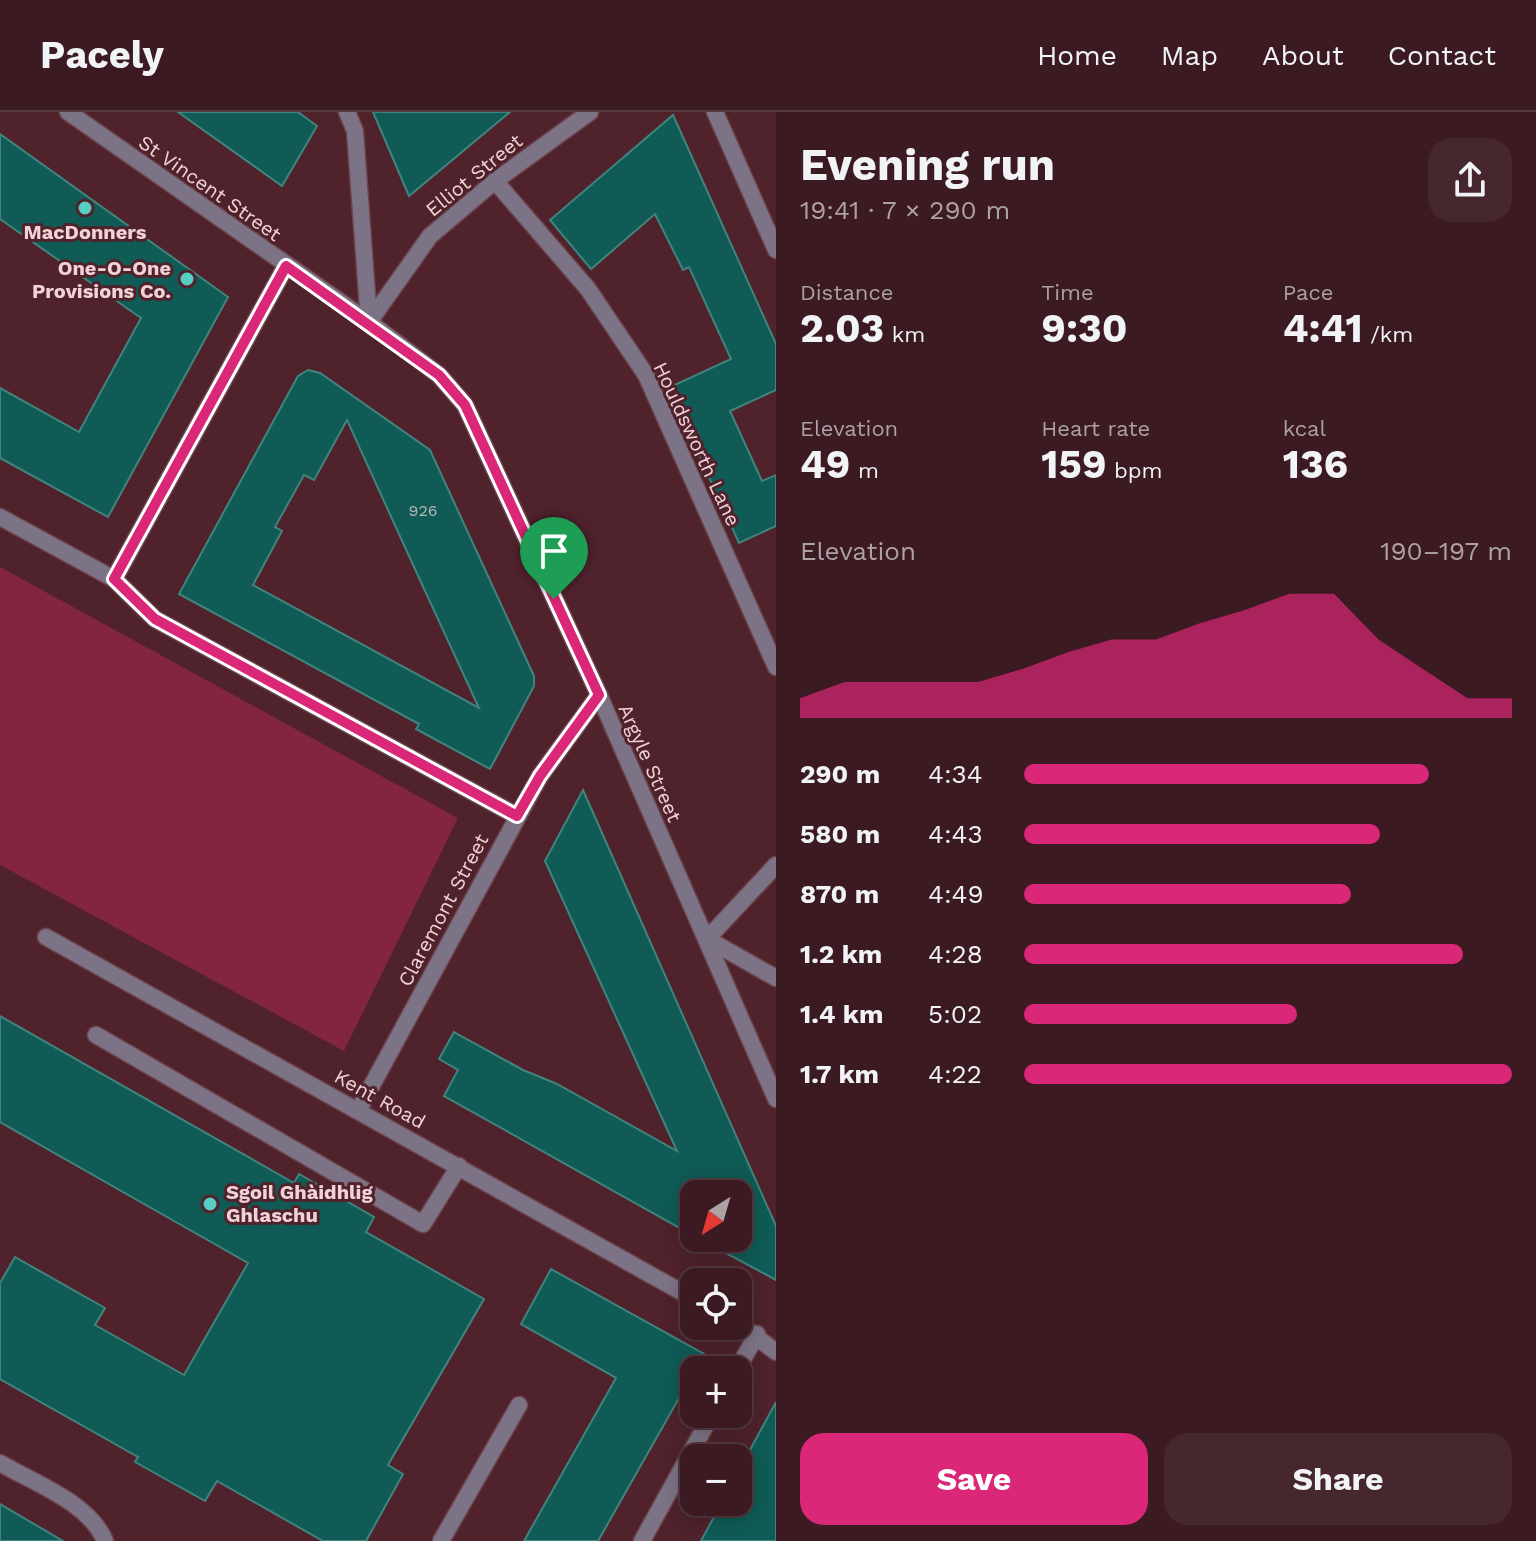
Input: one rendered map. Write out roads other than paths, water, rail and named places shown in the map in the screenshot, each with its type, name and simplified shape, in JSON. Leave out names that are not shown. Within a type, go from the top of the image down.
[{"type":"street","name":"St Vincent Street","points":[[68,112],[369,322]]},
{"type":"street","points":[[347,112],[355,131],[369,322]]},
{"type":"street","name":"Elliot Street","points":[[369,322],[430,236],[495,181],[590,112]]},
{"type":"street","points":[[715,112],[774,240]]},
{"type":"street","name":"Houldsworth Lane","points":[[495,181],[588,289],[646,375],[776,667]]},
{"type":"street","points":[[114,579],[286,266]]},
{"type":"street","name":"Argyle Street","points":[[369,322],[439,375],[465,405],[599,695],[776,1099]]},
{"type":"street","points":[[0,517],[114,579],[155,619],[517,816]]},
{"type":"street","name":"Claremont Street","points":[[359,1109],[540,776],[599,695]]},
{"type":"street","points":[[776,865],[707,939],[776,978]]},
{"type":"street","name":"Kent Road","points":[[46,937],[359,1109],[680,1291]]},
{"type":"street","points":[[96,1035],[423,1224],[459,1166]]},
{"type":"street","points":[[752,1331],[776,1352]]},
{"type":"street","points":[[757,1334],[776,1336]]},
{"type":"street","points":[[745,1356],[757,1334]]},
{"type":"street","points":[[441,1541],[519,1405]]},
{"type":"street","points":[[642,1541],[704,1428]]},
{"type":"street","points":[[0,1463],[85,1513],[100,1528],[105,1541]]},
{"type":"place","name":"MacDonners","points":[[85,208]]},
{"type":"place","name":"One-O-One Provisions Co.","points":[[187,279]]},
{"type":"place","name":"Sgoil Ghàidhlig Ghlaschu","points":[[210,1204]]}]
